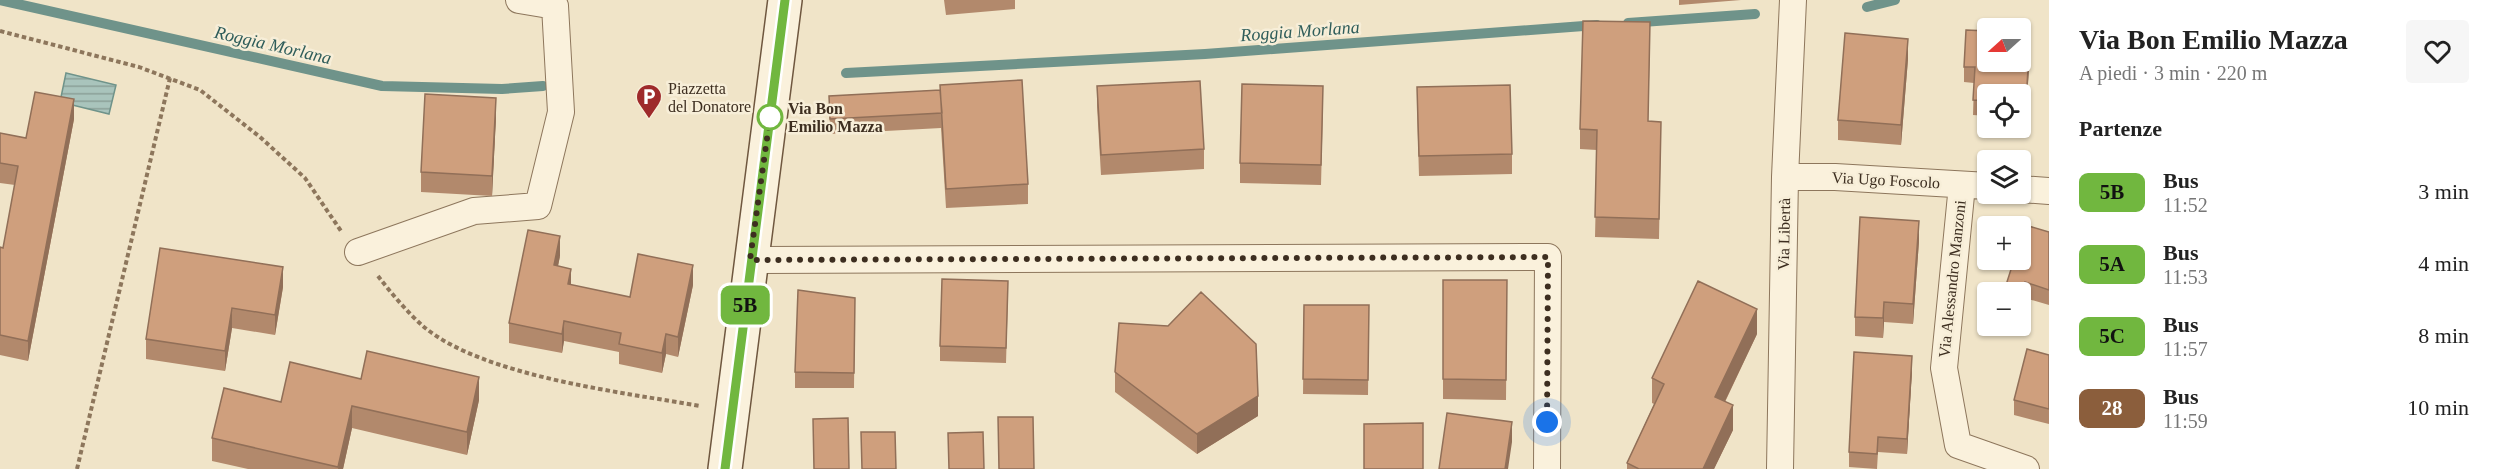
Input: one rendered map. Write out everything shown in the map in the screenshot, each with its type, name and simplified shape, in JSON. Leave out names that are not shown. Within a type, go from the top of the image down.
[{"type":"street","points":[[358,252],[474,211],[538,206],[561,112],[555,6],[519,0]]},
{"type":"street","points":[[724,469],[785,0]]},
{"type":"street","name":"Via Libertà","points":[[1780,469],[1785,177],[1793,0]]},
{"type":"street","name":"Via Ugo Foscolo","points":[[1785,177],[1835,177],[1977,185]]},
{"type":"street","name":"Via Alessandro Manzoni","points":[[1962,184],[1944,369],[1958,445],[2026,469]]},
{"type":"street","points":[[2031,190],[2049,191]]},
{"type":"street","points":[[750,260],[1548,257],[1547,469]]},
{"type":"path","points":[[77,469],[170,78]]},
{"type":"water","points":[[66,73],[116,85],[109,114],[60,102]]},
{"type":"building","points":[[1583,21],[1650,22],[1648,121],[1661,122],[1659,219],[1595,217],[1597,130],[1580,129]]},
{"type":"building","points":[[1966,30],[1977,30],[1977,72],[2028,72],[2027,84],[1977,84],[1977,100],[1973,100],[1975,67],[1964,67]]},
{"type":"building","points":[[1845,33],[1908,39],[1901,125],[1838,120]]},
{"type":"building","points":[[1022,80],[1028,184],[946,189],[940,85]]},
{"type":"building","points":[[1200,81],[1204,149],[1101,155],[1097,86]]},
{"type":"building","points":[[1242,84],[1323,86],[1321,165],[1240,163]]},
{"type":"building","points":[[1510,85],[1512,154],[1419,156],[1417,87]]},
{"type":"building","points":[[940,90],[942,113],[830,119],[829,96]]},
{"type":"building","points":[[35,92],[74,99],[28,341],[0,335],[0,247],[3,248],[18,166],[0,163],[0,133],[26,138]]},
{"type":"building","points":[[425,94],[496,98],[492,176],[421,172]]},
{"type":"building","points":[[1860,217],[1919,221],[1913,304],[1884,302],[1883,318],[1855,317]]},
{"type":"building","points":[[2031,227],[2049,232],[2049,290],[2031,284],[2031,282],[2007,282],[2011,270],[2031,270]]},
{"type":"building","points":[[528,230],[560,236],[554,265],[571,269],[568,284],[630,297],[638,254],[693,265],[678,337],[666,334],[662,353],[619,344],[621,333],[564,321],[562,334],[509,323]]},
{"type":"building","points":[[160,248],[283,267],[275,315],[232,308],[225,351],[146,339]]},
{"type":"building","points":[[942,279],[1008,281],[1006,348],[940,346]]},
{"type":"building","points":[[1443,280],[1507,280],[1506,380],[1443,379]]},
{"type":"building","points":[[1698,281],[1757,309],[1715,397],[1733,405],[1703,469],[1639,469],[1627,463],[1664,384],[1652,378]]},
{"type":"building","points":[[798,290],[855,298],[854,373],[795,372]]},
{"type":"building","points":[[1201,292],[1256,344],[1258,396],[1197,434],[1115,372],[1119,323],[1168,326]]},
{"type":"building","points":[[1304,305],[1369,305],[1368,380],[1303,379]]},
{"type":"building","points":[[2027,349],[2049,355],[2049,409],[2014,400]]},
{"type":"building","points":[[367,351],[479,377],[467,432],[352,406],[338,467],[212,438],[224,388],[281,402],[290,362],[361,379]]},
{"type":"building","points":[[1854,352],[1912,356],[1907,439],[1878,437],[1877,454],[1849,452]]},
{"type":"building","points":[[1447,413],[1512,422],[1505,469],[1439,469]]},
{"type":"building","points":[[998,417],[1033,417],[1034,469],[999,469]]},
{"type":"building","points":[[848,418],[849,469],[814,469],[813,419]]},
{"type":"building","points":[[1423,423],[1423,469],[1364,469],[1364,424]]},
{"type":"building","points":[[861,432],[895,432],[896,469],[862,469]]},
{"type":"building","points":[[983,432],[984,469],[949,469],[948,433]]},
{"type":"waterway","name":"Roggia Morlana","points":[[0,0],[382,86],[502,89],[543,86]]},
{"type":"waterway","name":"Roggia Morlana","points":[[1867,7],[1895,0]]},
{"type":"waterway","name":"Roggia Morlana","points":[[1628,23],[1755,14]]},
{"type":"waterway","name":"Roggia Morlana","points":[[846,73],[1205,54],[1597,25]]},
{"type":"bus line","name":"5B","points":[[725,469],[785,0]]},
{"type":"place","name":"Via Bon Emilio Mazza","points":[[770,117]]},
{"type":"place","name":"Piazzetta del Donatore","points":[[649,120]]},
{"type":"route","points":[[770,117],[750,260],[1548,257],[1547,422]]}]
